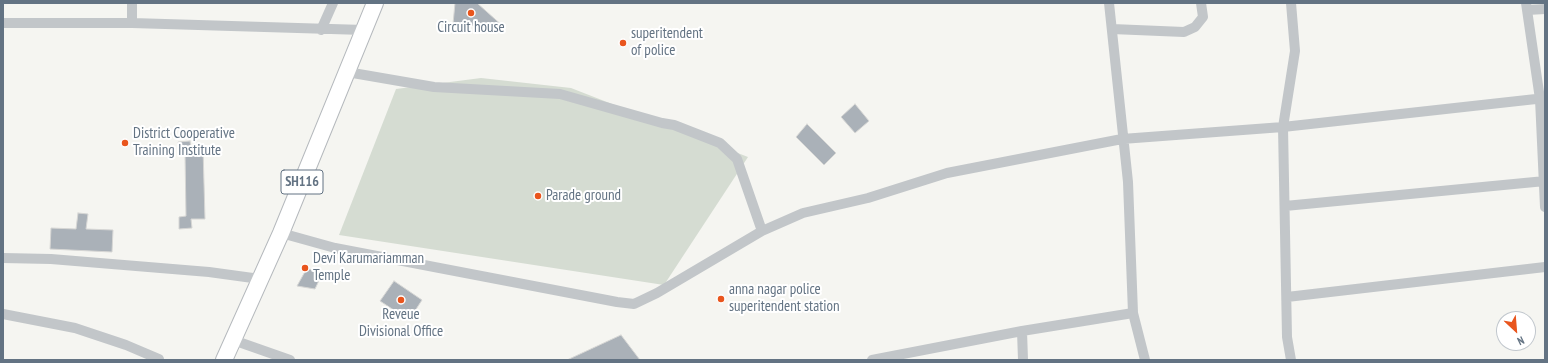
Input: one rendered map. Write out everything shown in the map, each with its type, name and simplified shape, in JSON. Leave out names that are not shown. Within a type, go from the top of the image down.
[{"type":"main road","name":"SH116","points":[[224,360],[281,233],[375,3]]},
{"type":"street","points":[[132,3],[132,23]]},
{"type":"street","points":[[321,30],[333,3]]},
{"type":"street","points":[[1108,3],[1128,182],[1133,313],[1145,360]]},
{"type":"street","points":[[1112,29],[1184,32],[1195,27],[1203,17],[1201,3]]},
{"type":"street","points":[[1291,3],[1295,51],[1283,127],[1287,337],[1291,360]]},
{"type":"street","points":[[1545,9],[1527,7],[1542,99],[1545,207]]},
{"type":"street","points":[[3,23],[132,23],[321,30],[364,30]]},
{"type":"street","points":[[347,72],[434,87],[560,94],[662,123],[674,125],[720,143],[737,159],[762,231]]},
{"type":"street","points":[[281,233],[335,248],[634,304],[657,293],[762,231],[803,214],[868,198],[947,173],[1122,139],[1283,127],[1542,99]]},
{"type":"street","points":[[1285,206],[1544,181]]},
{"type":"street","points":[[3,258],[51,259],[209,272],[260,279]]},
{"type":"street","points":[[1287,297],[1545,267]]},
{"type":"street","points":[[872,360],[1022,331],[1133,313]]},
{"type":"street","points":[[3,314],[75,328],[126,345],[159,359]]},
{"type":"street","points":[[1022,331],[1023,360]]},
{"type":"street","points":[[232,340],[290,360]]},
{"type":"shaded area","name":"Parade ground","points":[[481,78],[571,88],[748,157],[664,285],[339,235],[396,89]]},
{"type":"building","name":"Circuit house","points":[[455,3],[477,3],[505,28],[453,24]]},
{"type":"building","points":[[855,104],[869,121],[855,133],[841,117]]},
{"type":"building","points":[[807,124],[836,153],[824,165],[796,137]]},
{"type":"building","points":[[190,141],[191,148],[203,148],[205,219],[191,219],[192,228],[179,229],[179,217],[186,216],[185,154],[179,154],[178,142]]},
{"type":"building","points":[[78,213],[88,214],[86,229],[113,230],[112,252],[50,249],[51,228],[76,229]]},
{"type":"building","points":[[307,268],[322,274],[315,289],[297,286]]},
{"type":"building","name":"Reveue Divisional Office","points":[[394,281],[422,300],[409,320],[380,301]]},
{"type":"building","points":[[621,335],[640,360],[567,360]]},
{"type":"place","name":"Circuit house","points":[[471,13]]},
{"type":"place","name":"superitendent of police","points":[[623,43]]},
{"type":"place","name":"District Cooperative Training Institute","points":[[125,143]]},
{"type":"place","name":"Parade ground","points":[[538,196]]},
{"type":"place","name":"Devi Karumariamman Temple","points":[[305,268]]},
{"type":"place","name":"anna nagar police superitendent station","points":[[721,299]]},
{"type":"place","name":"Reveue Divisional Office","points":[[401,300]]}]
